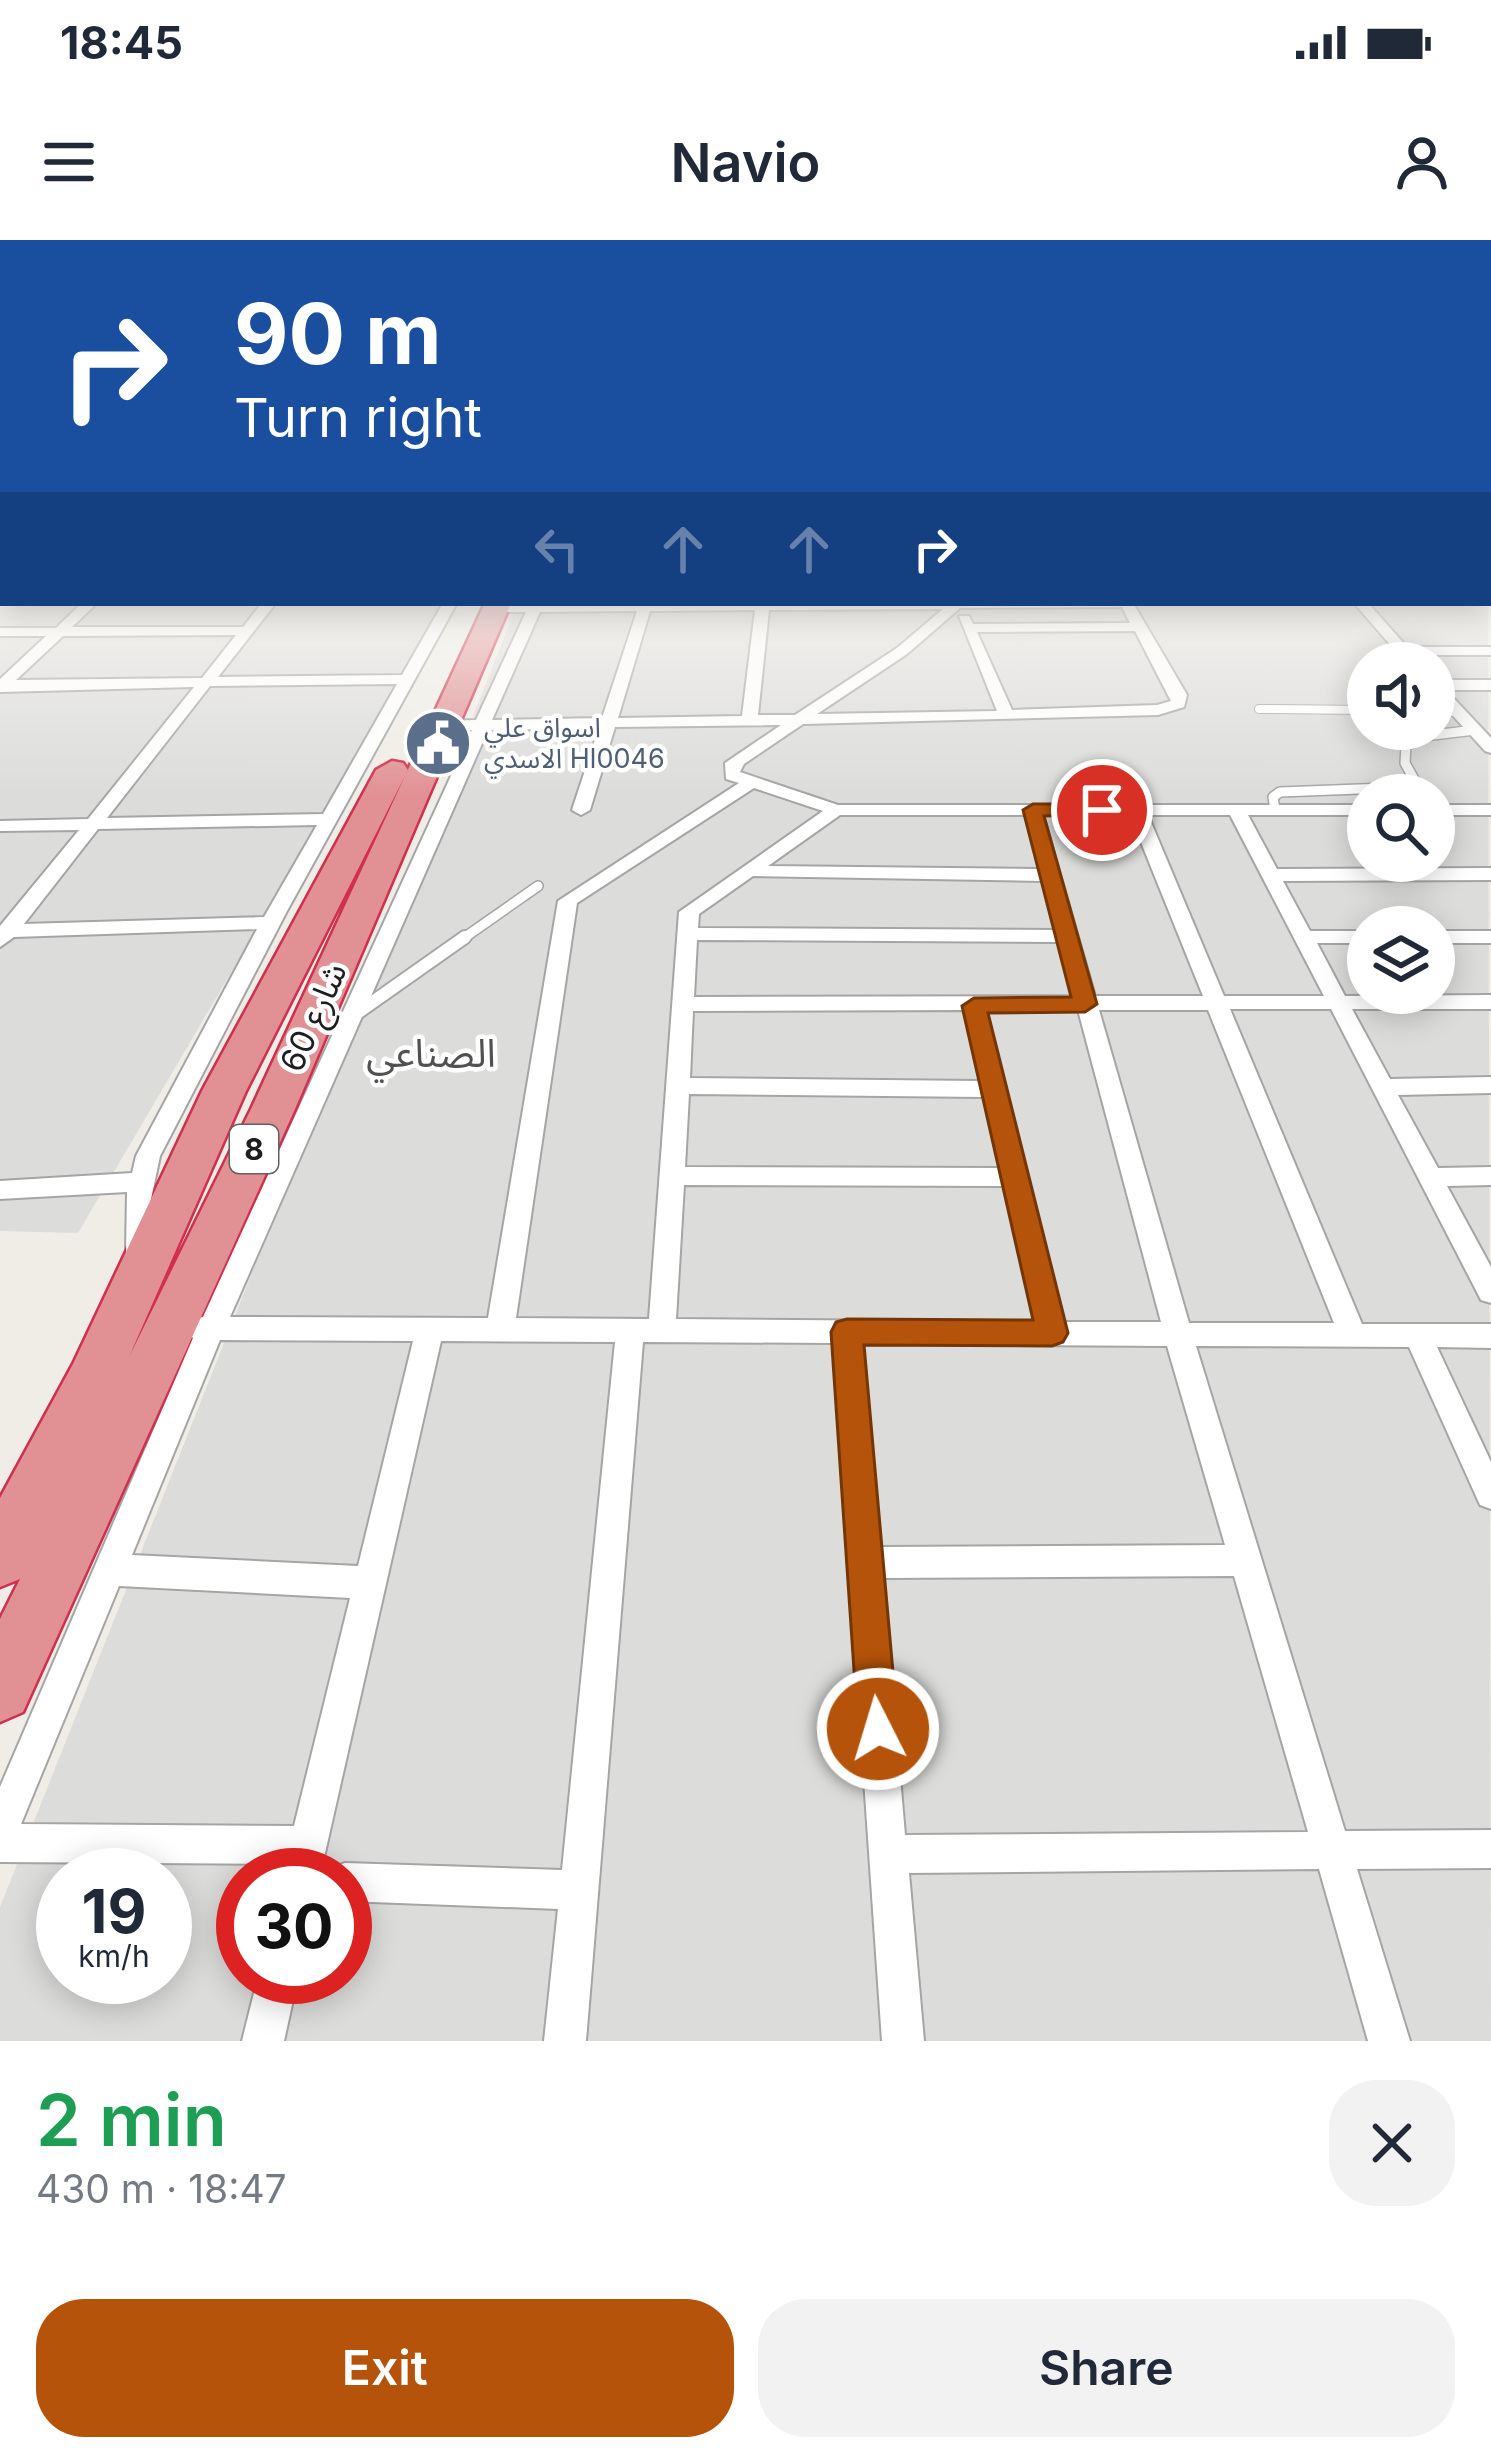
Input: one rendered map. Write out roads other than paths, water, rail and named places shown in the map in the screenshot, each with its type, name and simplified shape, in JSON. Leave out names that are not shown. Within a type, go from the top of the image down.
[{"type":"highway","name":"شارع 60","points":[[0,1558],[131,1294],[224,1090],[496,627]]},
{"type":"highway","name":"شارع 60","points":[[0,1689],[192,1327],[462,725],[500,627]]},
{"type":"street","points":[[1,686],[65,627]]},
{"type":"street","points":[[3,935],[250,627]]},
{"type":"street","points":[[131,1294],[138,1260],[140,1182],[154,1144],[436,627]]},
{"type":"street","points":[[581,810],[638,627]]},
{"type":"street","points":[[749,718],[760,627]]},
{"type":"street","points":[[931,627],[731,767],[732,775],[836,810],[1347,810]]},
{"type":"street","points":[[1007,716],[968,628],[1050,627]]},
{"type":"street","points":[[291,1109],[352,1017],[462,725],[1007,716],[1158,710],[1179,704],[1179,695],[1141,627]]},
{"type":"street","points":[[0,632],[246,632]]},
{"type":"street","points":[[1455,654],[1491,651]]},
{"type":"street","points":[[1,686],[408,679]]},
{"type":"street","points":[[1455,686],[1491,685]]},
{"type":"street","points":[[1455,710],[1491,748]]},
{"type":"street","points":[[500,1330],[568,901],[750,783]]},
{"type":"street","points":[[565,2041],[578,1890],[646,1330],[672,1176],[689,912],[836,810]]},
{"type":"street","points":[[1033,810],[1178,1334],[1388,2041]]},
{"type":"street","points":[[1137,810],[1353,1335]]},
{"type":"street","points":[[1236,810],[1491,1292]]},
{"type":"street","points":[[1455,810],[1491,810]]},
{"type":"street","points":[[0,826],[329,819]]},
{"type":"street","points":[[754,871],[1050,875]]},
{"type":"street","points":[[1270,875],[1491,874]]},
{"type":"street","points":[[3,935],[271,923]]},
{"type":"street","points":[[687,934],[1067,936]]},
{"type":"street","points":[[1303,937],[1347,937]]},
{"type":"street","points":[[1455,937],[1491,937]]},
{"type":"street","points":[[683,1004],[1491,1002]]},
{"type":"street","points":[[974,1006],[1052,1333]]},
{"type":"street","points":[[1383,1087],[1491,1085]]},
{"type":"street","points":[[678,1087],[994,1088]]},
{"type":"street","points":[[672,1176],[1015,1177]]},
{"type":"street","points":[[1430,1177],[1491,1176]]},
{"type":"street","points":[[0,1190],[140,1182]]},
{"type":"street","points":[[0,1831],[112,1570],[192,1327],[1491,1336]]},
{"type":"street","points":[[308,1848],[430,1329]]},
{"type":"street","points":[[847,1332],[903,2041]]},
{"type":"street","points":[[1418,1335],[1491,1495]]},
{"type":"street","points":[[865,1563],[1245,1560]]},
{"type":"street","points":[[112,1570],[370,1583]]},
{"type":"street","points":[[0,1843],[216,1855]]},
{"type":"street","points":[[888,1853],[1491,1849]]},
{"type":"street","points":[[372,1883],[578,1890]]},
{"type":"street","points":[[263,2041],[272,2004]]},
{"type":"lane","points":[[1259,709],[1347,710]]},
{"type":"lane","points":[[1275,810],[1273,797],[1280,792],[1412,787],[1415,781],[1405,763],[1406,746],[1424,736],[1474,730]]},
{"type":"lane","points":[[352,1017],[538,886]]},
{"type":"place","name":"اسواق علي الاسدي Hl0046","points":[[438,743]]},
{"type":"district","name":"الصناعي","points":[[431,1052]]}]
